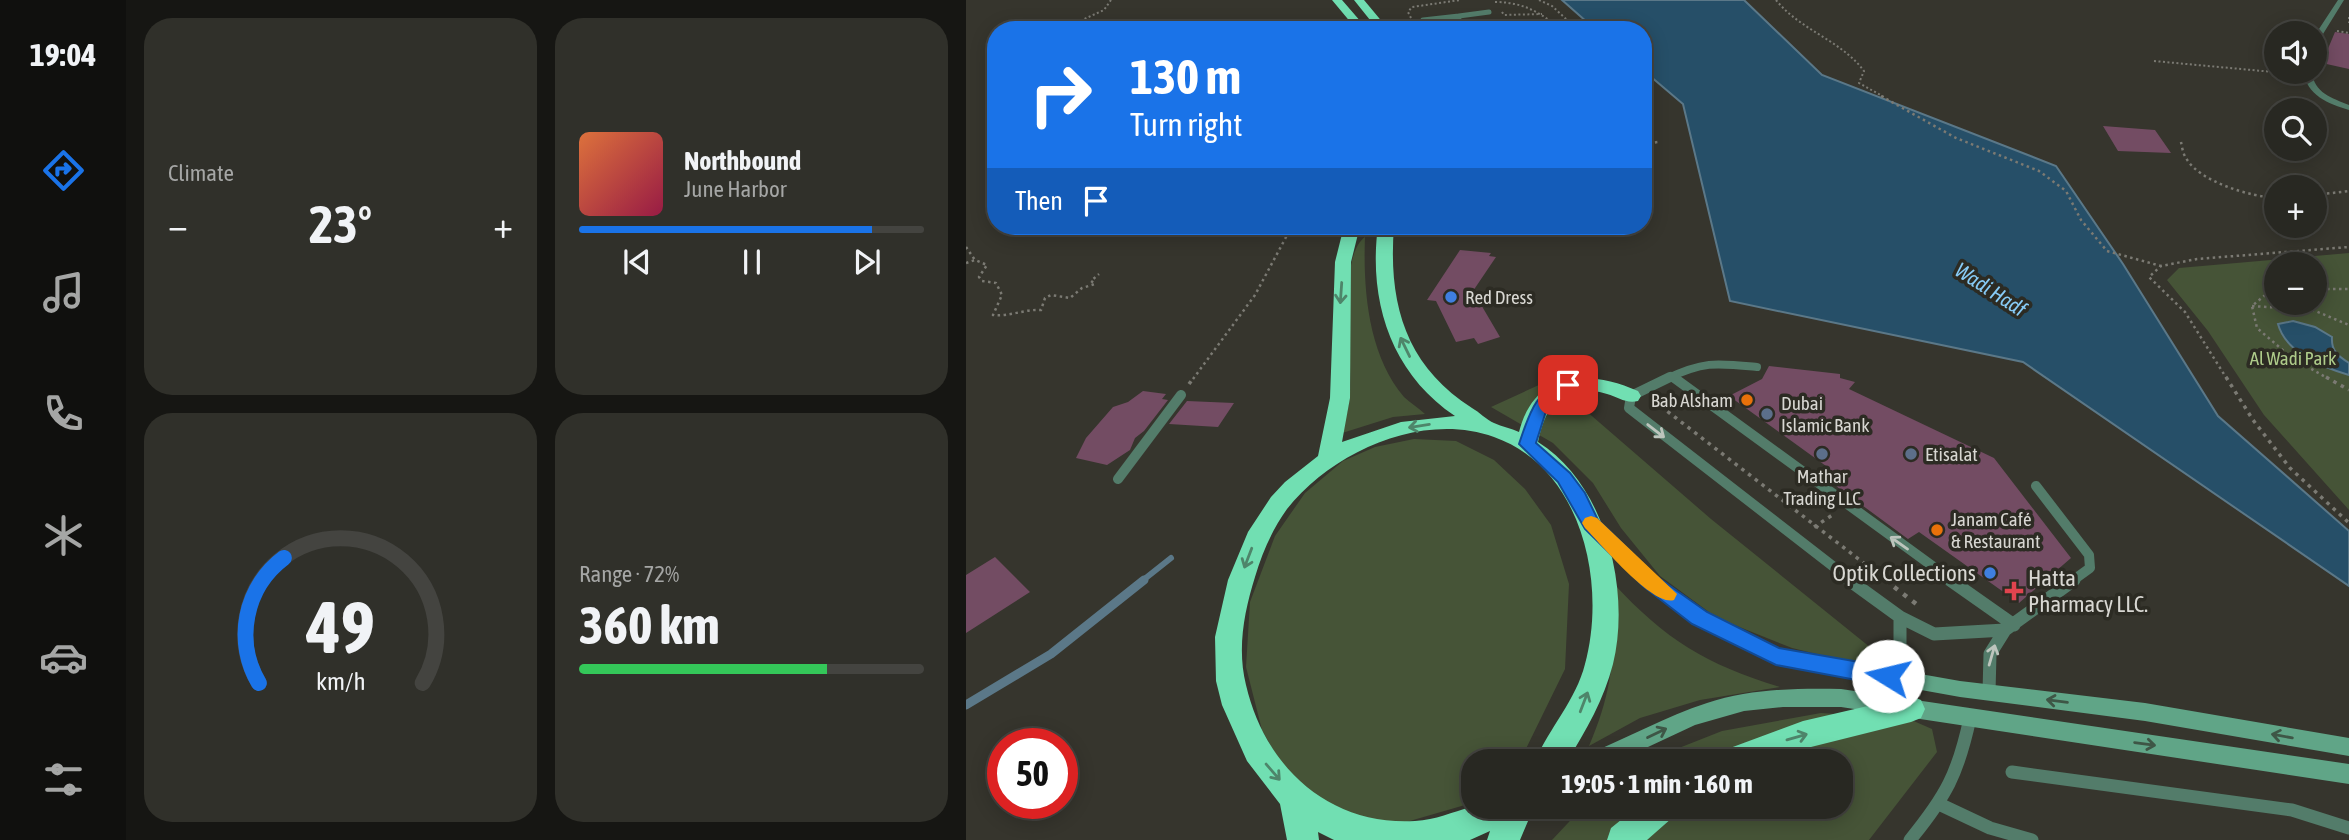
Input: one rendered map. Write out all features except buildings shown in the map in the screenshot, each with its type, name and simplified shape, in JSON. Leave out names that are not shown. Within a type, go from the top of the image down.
[{"type":"highway","points":[[1337,0],[1355,21]]},
{"type":"highway","points":[[1359,0],[1376,21]]},
{"type":"highway","points":[[1328,459],[1340,398],[1343,262],[1350,235]]},
{"type":"highway","points":[[1384,235],[1381,254],[1386,296],[1401,341],[1417,370],[1432,389],[1487,427]]},
{"type":"highway","points":[[1527,444],[1535,414],[1554,391],[1568,385],[1596,383],[1630,402]]},
{"type":"highway","points":[[1481,819],[1470,825],[1427,836],[1376,836],[1331,822],[1295,797],[1258,754],[1236,705],[1228,656],[1233,608],[1257,536],[1271,511],[1287,492],[1328,459],[1379,435],[1423,424],[1458,423],[1507,433],[1527,444],[1564,477],[1591,524],[1602,562],[1608,609],[1600,662],[1578,718],[1558,749]]},
{"type":"highway","points":[[1765,749],[1803,735],[1911,709]]},
{"type":"highway","points":[[1295,797],[1303,840]]},
{"type":"highway","points":[[1503,840],[1513,819]]},
{"type":"highway","points":[[1623,840],[1647,819]]},
{"type":"main road","points":[[1591,524],[1649,581],[1699,618],[1776,656],[1989,692],[2145,712],[2349,747]]},
{"type":"main road","points":[[1622,749],[1690,718],[1769,698],[1841,698],[2349,774]]},
{"type":"street","points":[[2327,22],[2341,0]]},
{"type":"street","points":[[2310,84],[2311,88],[2349,108]]},
{"type":"lane","points":[[1423,20],[1489,12]]},
{"type":"lane","points":[[1459,16],[1459,21]]},
{"type":"lane","points":[[1757,367],[1703,363],[1671,376],[1630,402],[1795,540],[1900,617],[1934,634],[2010,628]]},
{"type":"lane","points":[[1671,376],[2010,628]]},
{"type":"lane","points":[[1118,479],[1181,395]]},
{"type":"lane","points":[[1989,692],[1990,654],[2010,628],[2090,568],[2089,555],[2036,486]]},
{"type":"lane","points":[[1888,676],[1900,648],[1900,617]]},
{"type":"lane","points":[[1910,840],[1939,804],[1961,760],[1970,718]]},
{"type":"lane","points":[[2012,772],[2292,810],[2349,828]]},
{"type":"lane","points":[[1939,804],[1990,828],[2032,840]]},
{"type":"path","points":[[1080,21],[1104,10],[1111,0]]},
{"type":"path","points":[[1539,0],[1552,6],[1569,21]]},
{"type":"path","points":[[1776,0],[1792,18],[1857,59],[1864,71],[1859,83],[1956,138],[2039,171],[2066,191],[2081,220],[2107,251],[2161,266],[2197,259],[2349,247]]},
{"type":"path","points":[[1492,1],[1504,15],[1543,14]]},
{"type":"path","points":[[2349,17],[2349,23]]},
{"type":"path","points":[[2154,61],[2264,70]]},
{"type":"path","points":[[1652,143],[1658,142]]},
{"type":"path","points":[[2181,142],[2186,160],[2204,173],[2251,197],[2264,198]]},
{"type":"path","points":[[2327,194],[2349,191]]},
{"type":"path","points":[[1181,395],[1255,295],[1288,235]]},
{"type":"path","points":[[966,247],[975,260],[987,265],[979,277],[982,281],[996,283],[1002,295],[993,315],[1001,316],[1025,309],[1041,310],[1045,298],[1051,295],[1065,299],[1074,296],[1082,288],[1095,284],[1091,281],[1099,274]]},
{"type":"path","points":[[966,263],[975,260]]},
{"type":"path","points":[[2161,266],[2149,277],[2185,312],[2253,420],[2290,468],[2349,523]]},
{"type":"path","points":[[2327,289],[2349,289]]},
{"type":"path","points":[[2252,306],[2264,296]]},
{"type":"path","points":[[2252,306],[2265,309],[2282,307],[2315,310],[2349,325]]},
{"type":"path","points":[[2252,306],[2257,328],[2291,358],[2349,390]]},
{"type":"path","points":[[1630,402],[1648,397],[1924,610]]},
{"type":"path","points":[[1795,540],[1846,506]]},
{"type":"green space","points":[[1365,237],[1367,299],[1375,342],[1392,380],[1404,397],[1425,414],[1393,417],[1339,434],[1347,415],[1350,391],[1348,291],[1351,268],[1356,249]]},
{"type":"green space","name":"Al Wadi Park","points":[[2349,253],[2349,510],[2264,415],[2208,331],[2167,280],[2179,268],[2264,260],[2264,315],[2327,315],[2327,255]]},
{"type":"green space","points":[[1552,379],[1553,388],[1559,395],[1589,398],[1597,403],[1585,410],[1711,519],[1881,656],[1878,669],[1792,648],[1717,618],[1660,576],[1621,528],[1593,483],[1553,443],[1491,407]]},
{"type":"green space","points":[[1414,439],[1456,441],[1494,460],[1525,489],[1551,525],[1569,584],[1565,669],[1526,749],[1461,749],[1461,806],[1389,827],[1333,815],[1290,780],[1262,730],[1246,667],[1250,602],[1275,536],[1305,493],[1343,461],[1375,447]]},
{"type":"green space","points":[[1613,583],[1651,620],[1688,648],[1730,669],[1780,687],[1700,700],[1640,718],[1589,746],[1604,704],[1612,666]]},
{"type":"green space","points":[[1821,713],[1909,719],[1932,729],[1937,752],[1869,840],[1552,840],[1572,819],[1853,819],[1853,749],[1676,749],[1722,731]]},
{"type":"water","name":"Wadi Hadf","points":[[1562,0],[1744,0],[1822,75],[2056,166],[2123,264],[2218,416],[2349,531],[2349,586],[2023,362],[1730,301],[1683,104],[1652,78],[1652,21],[1586,21]]},
{"type":"water","points":[[2293,321],[2315,327],[2332,337],[2336,353],[2349,363],[2349,375],[2317,363],[2297,351],[2282,334],[2278,324]]},
{"type":"waterway","points":[[1142,581],[1171,558]]},
{"type":"waterway","points":[[966,705],[1051,654],[1144,580]]},
{"type":"slow traffic","points":[[1591,523],[1649,581],[1668,594]]},
{"type":"place","name":"Red Dress","points":[[1451,297]]},
{"type":"place","name":"Bab Alsham","points":[[1747,400]]},
{"type":"place","name":"Dubai Islamic Bank","points":[[1767,414]]},
{"type":"place","name":"Mathar Trading LLC","points":[[1822,454]]},
{"type":"place","name":"Etisalat","points":[[1911,454]]},
{"type":"place","name":"Janam Café & Restaurant","points":[[1937,530]]},
{"type":"place","name":"Optik Collections","points":[[1990,573]]},
{"type":"place","name":"Hatta Pharmacy LLC.","points":[[2014,591]]},
{"type":"route","points":[[1568,385],[1554,391],[1539,406],[1527,444],[1564,477],[1591,524],[1649,581],[1699,618],[1776,656],[1813,665],[1888,676]]}]
